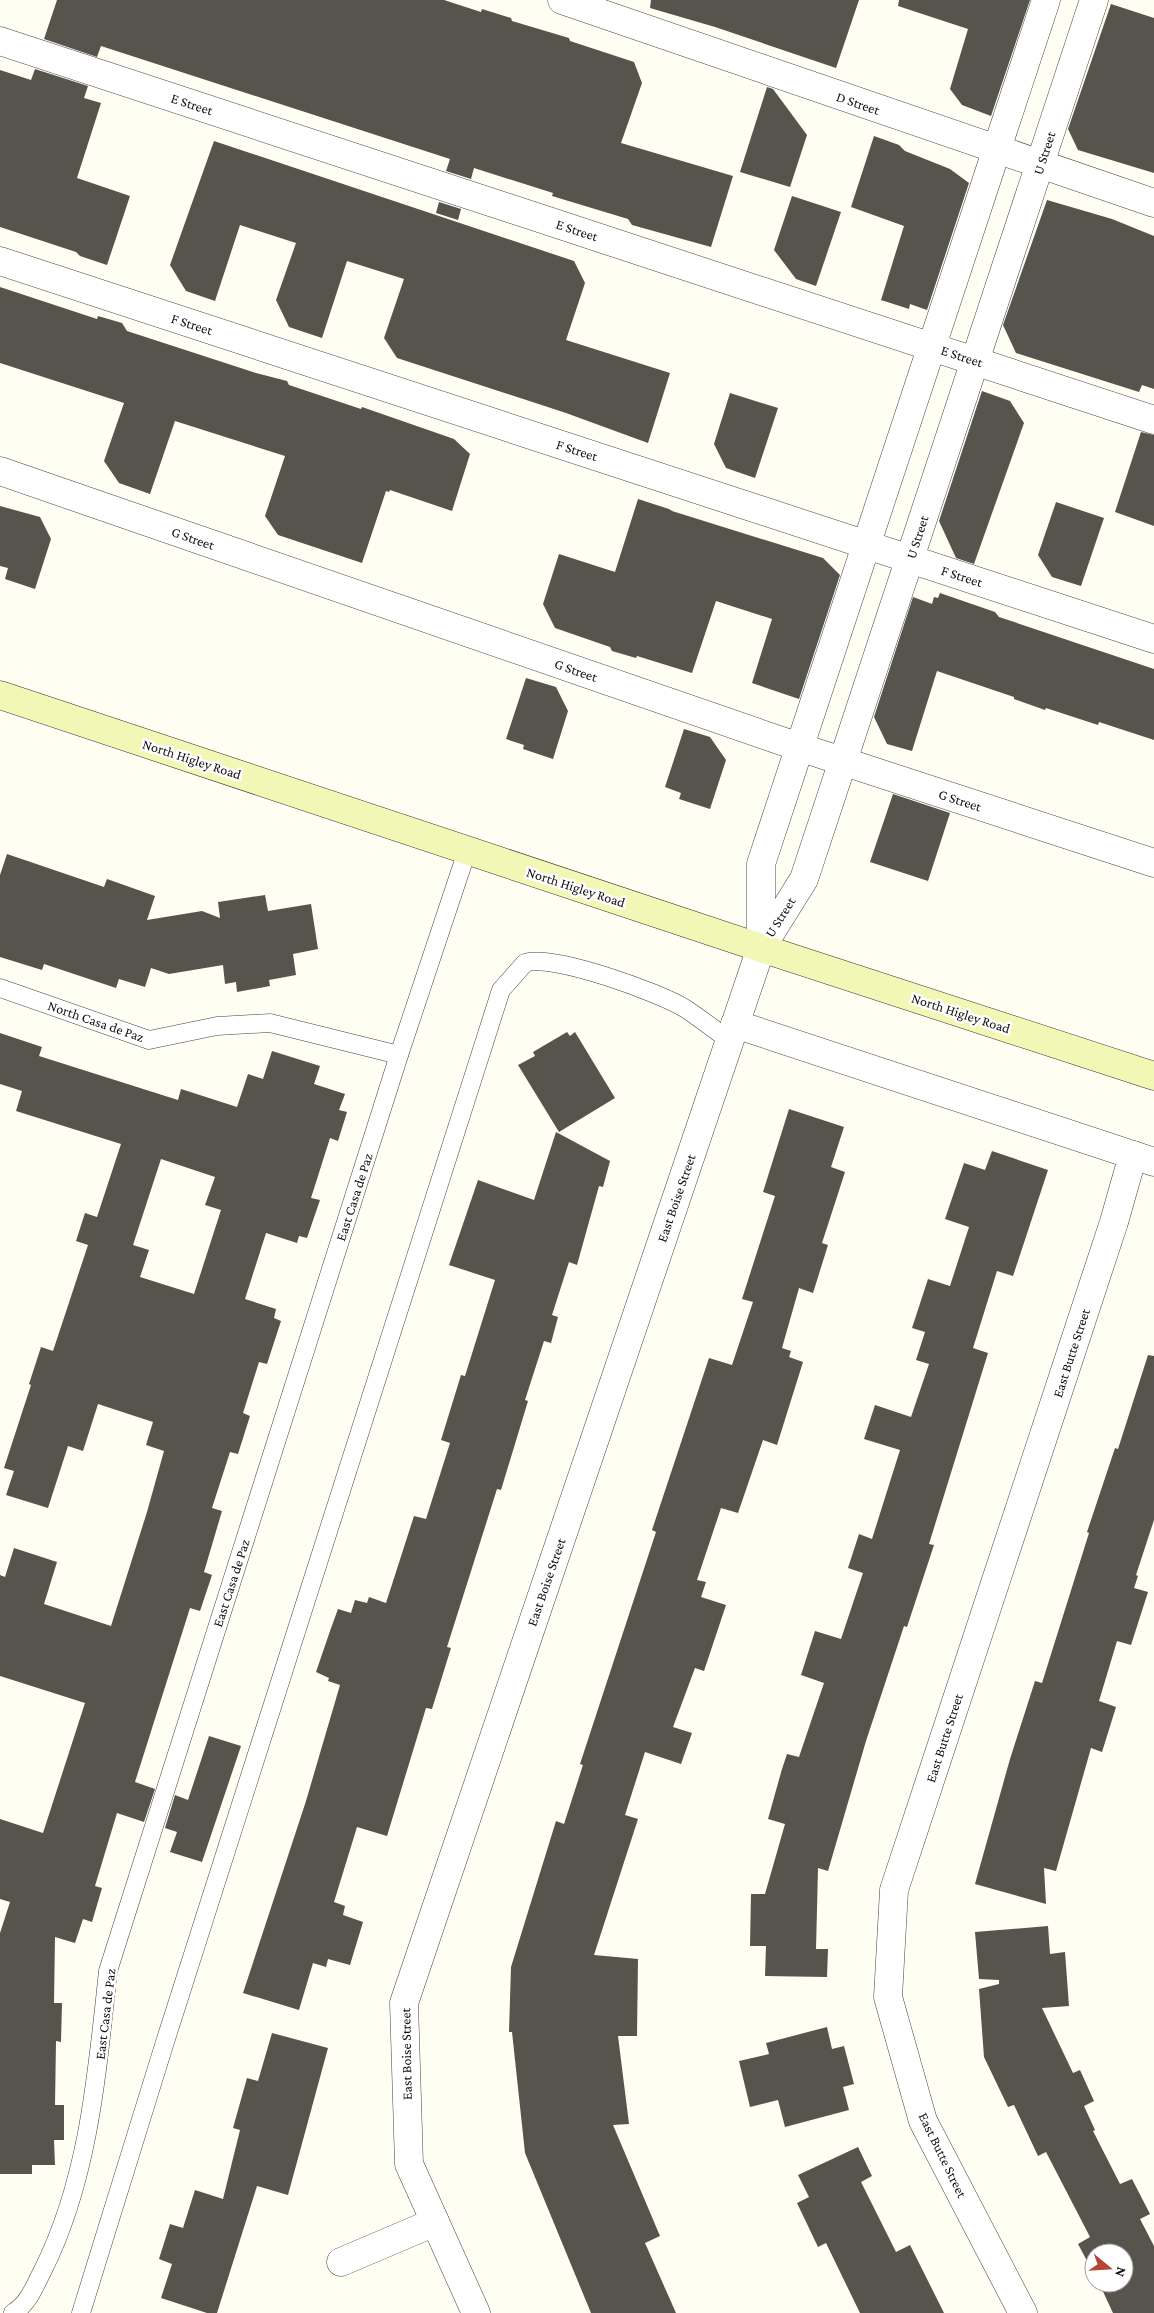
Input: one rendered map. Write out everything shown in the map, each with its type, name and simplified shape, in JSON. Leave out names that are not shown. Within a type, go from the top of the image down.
[{"type":"main road","name":"North Higley Road","points":[[0,695],[467,851],[1154,1076]]},
{"type":"street","name":"D Street","points":[[562,0],[996,151],[1154,203]]},
{"type":"street","name":"U Street","points":[[761,948],[761,864],[1046,0]]},
{"type":"street","name":"U Street","points":[[761,948],[804,879],[1094,0]]},
{"type":"street","name":"E Street","points":[[0,41],[1154,420]]},
{"type":"street","name":"F Street","points":[[0,261],[1154,639]]},
{"type":"street","name":"G Street","points":[[0,471],[843,762],[1154,863]]},
{"type":"street","name":"East Boise Street","points":[[476,2313],[409,2164],[404,2003],[761,948]]},
{"type":"street","points":[[732,1032],[1143,1159]]},
{"type":"street","name":"East Butte Street","points":[[1023,2313],[923,2121],[888,1997],[894,1890],[1111,1232],[1143,1159]]},
{"type":"street","points":[[340,2262],[435,2222]]},
{"type":"lane","name":"East Casa de Paz","points":[[13,2313],[25,2305],[57,2242],[77,2179],[94,2095],[108,1971],[399,1054],[467,851]]},
{"type":"lane","points":[[81,2313],[171,2023],[501,990],[526,963],[531,961],[550,962],[619,979],[685,1008],[732,1032]]},
{"type":"lane","name":"North Casa de Paz","points":[[0,988],[149,1040],[218,1026],[270,1023],[399,1054]]},
{"type":"building","points":[[57,0],[444,0],[481,12],[482,9],[511,18],[512,21],[569,38],[570,41],[634,62],[642,83],[621,143],[733,176],[711,247],[632,225],[628,219],[552,196],[553,193],[474,168],[471,179],[446,171],[450,159],[101,46],[97,57],[44,39]]},
{"type":"building","points":[[651,0],[859,0],[836,68],[715,27],[650,8]]},
{"type":"building","points":[[899,0],[1030,0],[991,116],[962,105],[950,89],[968,29],[898,6]]},
{"type":"building","points":[[1111,4],[1154,18],[1154,173],[1078,150],[1068,129]]},
{"type":"building","points":[[35,69],[88,86],[84,98],[101,103],[77,178],[130,196],[107,265],[80,256],[76,252],[0,227],[0,70],[31,80]]},
{"type":"building","points":[[767,87],[773,89],[807,135],[790,187],[740,172]]},
{"type":"building","points":[[874,136],[899,145],[905,151],[950,169],[969,183],[927,310],[910,304],[909,309],[881,300],[904,226],[851,207]]},
{"type":"building","points":[[214,141],[574,261],[585,283],[566,340],[670,373],[648,443],[566,413],[397,358],[384,338],[404,279],[347,261],[322,338],[289,327],[276,300],[296,243],[240,225],[215,301],[186,291],[170,265]]},
{"type":"building","points":[[792,196],[841,212],[816,286],[796,279],[774,250]]},
{"type":"building","points":[[1047,200],[1112,219],[1154,236],[1154,389],[1142,385],[1139,392],[1016,353],[1003,325]]},
{"type":"building","points":[[439,202],[461,209],[458,220],[436,213]]},
{"type":"building","points":[[0,287],[97,319],[98,316],[122,323],[127,331],[256,373],[287,381],[289,385],[361,409],[362,407],[454,439],[470,454],[452,511],[390,490],[389,492],[386,491],[362,563],[278,535],[265,516],[285,456],[175,421],[150,494],[119,483],[104,461],[124,403],[0,363]]},
{"type":"building","points":[[982,391],[1010,401],[1024,423],[974,564],[956,558],[939,521]]},
{"type":"building","points":[[730,393],[778,408],[755,478],[726,468],[714,444]]},
{"type":"building","points":[[1141,432],[1154,435],[1154,526],[1115,512]]},
{"type":"building","points":[[638,499],[823,558],[840,575],[799,699],[752,683],[772,619],[716,601],[692,673],[637,656],[636,658],[612,651],[610,647],[555,628],[543,604],[559,554],[615,572]]},
{"type":"building","points":[[1056,502],[1104,518],[1081,586],[1052,577],[1038,555]]},
{"type":"building","points":[[0,506],[40,517],[51,539],[35,589],[5,579],[8,568],[0,566]]},
{"type":"building","points":[[940,593],[995,612],[999,617],[1154,669],[1154,740],[1099,722],[1098,725],[1046,708],[1045,710],[1014,699],[1014,697],[937,671],[912,751],[887,744],[874,717],[913,597],[932,604],[934,597],[938,598]]},
{"type":"building","points":[[526,678],[556,687],[568,711],[553,759],[523,749],[524,745],[506,739]]},
{"type":"building","points":[[684,729],[710,737],[726,760],[710,809],[679,799],[681,793],[665,787]]},
{"type":"building","points":[[893,794],[950,813],[928,881],[870,862]]},
{"type":"building","points":[[7,854],[104,887],[107,879],[155,896],[147,920],[202,911],[220,918],[218,902],[265,895],[268,911],[311,904],[318,949],[293,954],[296,975],[269,980],[270,986],[237,992],[236,982],[225,984],[223,965],[169,974],[151,968],[145,987],[119,979],[116,988],[44,964],[42,970],[0,957],[0,875]]},
{"type":"building","points":[[567,1032],[570,1036],[575,1032],[615,1098],[559,1132],[518,1065],[535,1056],[533,1052]]},
{"type":"building","points":[[0,1033],[42,1047],[39,1056],[178,1100],[181,1089],[237,1107],[248,1074],[263,1079],[272,1051],[320,1066],[314,1084],[345,1094],[339,1110],[347,1112],[338,1141],[330,1138],[311,1198],[320,1200],[307,1238],[299,1236],[297,1243],[266,1233],[245,1299],[276,1309],[274,1318],[281,1321],[267,1364],[259,1362],[243,1413],[250,1416],[238,1454],[230,1452],[212,1508],[222,1511],[204,1572],[212,1575],[200,1611],[190,1608],[135,1782],[155,1789],[144,1822],[117,1813],[95,1886],[102,1888],[92,1922],[83,1919],[75,1943],[55,1937],[54,2003],[62,2003],[61,2042],[56,2041],[55,2105],[64,2105],[64,2140],[54,2140],[55,2165],[32,2165],[32,2174],[0,2174],[0,1933],[10,1902],[0,1899],[0,1819],[43,1833],[85,1703],[0,1676],[0,1575],[5,1577],[14,1548],[57,1562],[44,1604],[111,1626],[164,1451],[146,1445],[153,1422],[98,1404],[83,1451],[68,1446],[48,1508],[6,1495],[14,1471],[4,1468],[31,1385],[29,1384],[41,1347],[53,1351],[88,1245],[76,1241],[85,1213],[97,1217],[121,1144],[16,1111],[22,1091],[0,1084]],"holes":[[[161,1159],[215,1177],[205,1205],[221,1210],[194,1294],[140,1277],[149,1250],[133,1245]]]},
{"type":"building","points":[[789,1109],[844,1127],[831,1167],[845,1172],[822,1243],[828,1245],[813,1293],[799,1288],[782,1348],[791,1351],[789,1357],[803,1362],[777,1445],[763,1440],[738,1513],[721,1508],[697,1580],[706,1582],[701,1597],[726,1605],[704,1671],[695,1668],[673,1727],[692,1733],[681,1764],[645,1752],[625,1815],[638,1819],[594,1955],[638,1959],[637,2036],[618,2036],[629,2124],[613,2125],[660,2236],[645,2243],[676,2313],[591,2313],[525,2153],[512,2032],[509,2032],[511,1967],[556,1821],[564,1824],[583,1765],[580,1764],[656,1532],[652,1530],[709,1358],[732,1365],[753,1302],[742,1299],[775,1196],[763,1192]]},
{"type":"building","points":[[556,1132],[610,1161],[603,1187],[599,1186],[577,1265],[569,1262],[552,1315],[558,1317],[551,1343],[544,1341],[525,1400],[528,1401],[501,1490],[497,1489],[447,1647],[451,1648],[432,1709],[426,1708],[387,1836],[357,1827],[334,1902],[345,1906],[343,1915],[363,1922],[350,1965],[328,1959],[326,1967],[313,1963],[299,2010],[243,1993],[306,1801],[340,1685],[328,1681],[329,1678],[316,1672],[338,1609],[351,1613],[355,1600],[367,1603],[369,1597],[386,1603],[414,1516],[426,1519],[450,1443],[441,1440],[461,1375],[465,1376],[495,1280],[449,1265],[478,1180],[534,1200]]},
{"type":"building","points":[[992,1151],[1048,1170],[1013,1276],[997,1271],[973,1348],[988,1353],[929,1544],[934,1545],[907,1627],[904,1626],[866,1741],[828,1871],[818,1868],[816,1949],[828,1949],[827,1977],[765,1976],[766,1946],[750,1946],[751,1894],[765,1894],[785,1824],[768,1819],[787,1754],[799,1757],[824,1683],[801,1675],[815,1631],[841,1639],[863,1573],[848,1568],[859,1534],[872,1539],[900,1450],[864,1439],[875,1405],[911,1417],[929,1364],[916,1360],[925,1332],[912,1328],[928,1279],[950,1286],[969,1227],[945,1219],[964,1163],[985,1170]]},
{"type":"building","points":[[1148,1355],[1154,1356],[1154,1520],[1136,1575],[1138,1576],[1134,1588],[1148,1592],[1131,1645],[1117,1641],[1099,1701],[1116,1707],[1102,1752],[1091,1748],[1056,1871],[1044,1868],[1046,1904],[975,1884],[1010,1759],[1035,1681],[1042,1683],[1089,1533],[1087,1532],[1115,1448],[1118,1449]]},
{"type":"building","points":[[209,1736],[241,1746],[202,1862],[170,1852],[177,1832],[165,1828],[175,1795],[188,1800]]},
{"type":"building","points":[[1048,1926],[1050,1954],[1065,1952],[1069,2006],[1042,2008],[1073,2073],[1080,2070],[1094,2101],[1084,2106],[1095,2130],[1093,2131],[1120,2184],[1132,2179],[1150,2214],[1140,2219],[1154,2246],[1154,2313],[1113,2313],[1104,2293],[1134,2293],[1134,2243],[1084,2243],[1084,2255],[1078,2244],[1090,2237],[1046,2152],[1038,2156],[1014,2105],[1008,2107],[984,2057],[979,1989],[999,1984],[999,1980],[979,1979],[975,1932]]},
{"type":"building","points":[[827,2027],[832,2049],[844,2046],[854,2084],[843,2087],[849,2110],[785,2127],[778,2100],[750,2107],[739,2061],[769,2054],[766,2043]]},
{"type":"building","points":[[272,2033],[328,2048],[288,2195],[257,2186],[217,2313],[207,2313],[161,2298],[172,2264],[159,2259],[170,2224],[183,2228],[195,2190],[223,2199],[240,2130],[233,2128],[247,2078],[258,2081]]},
{"type":"building","points":[[858,2147],[872,2176],[861,2182],[896,2252],[910,2245],[944,2313],[860,2313],[826,2243],[818,2247],[797,2203],[809,2197],[798,2175]]}]
